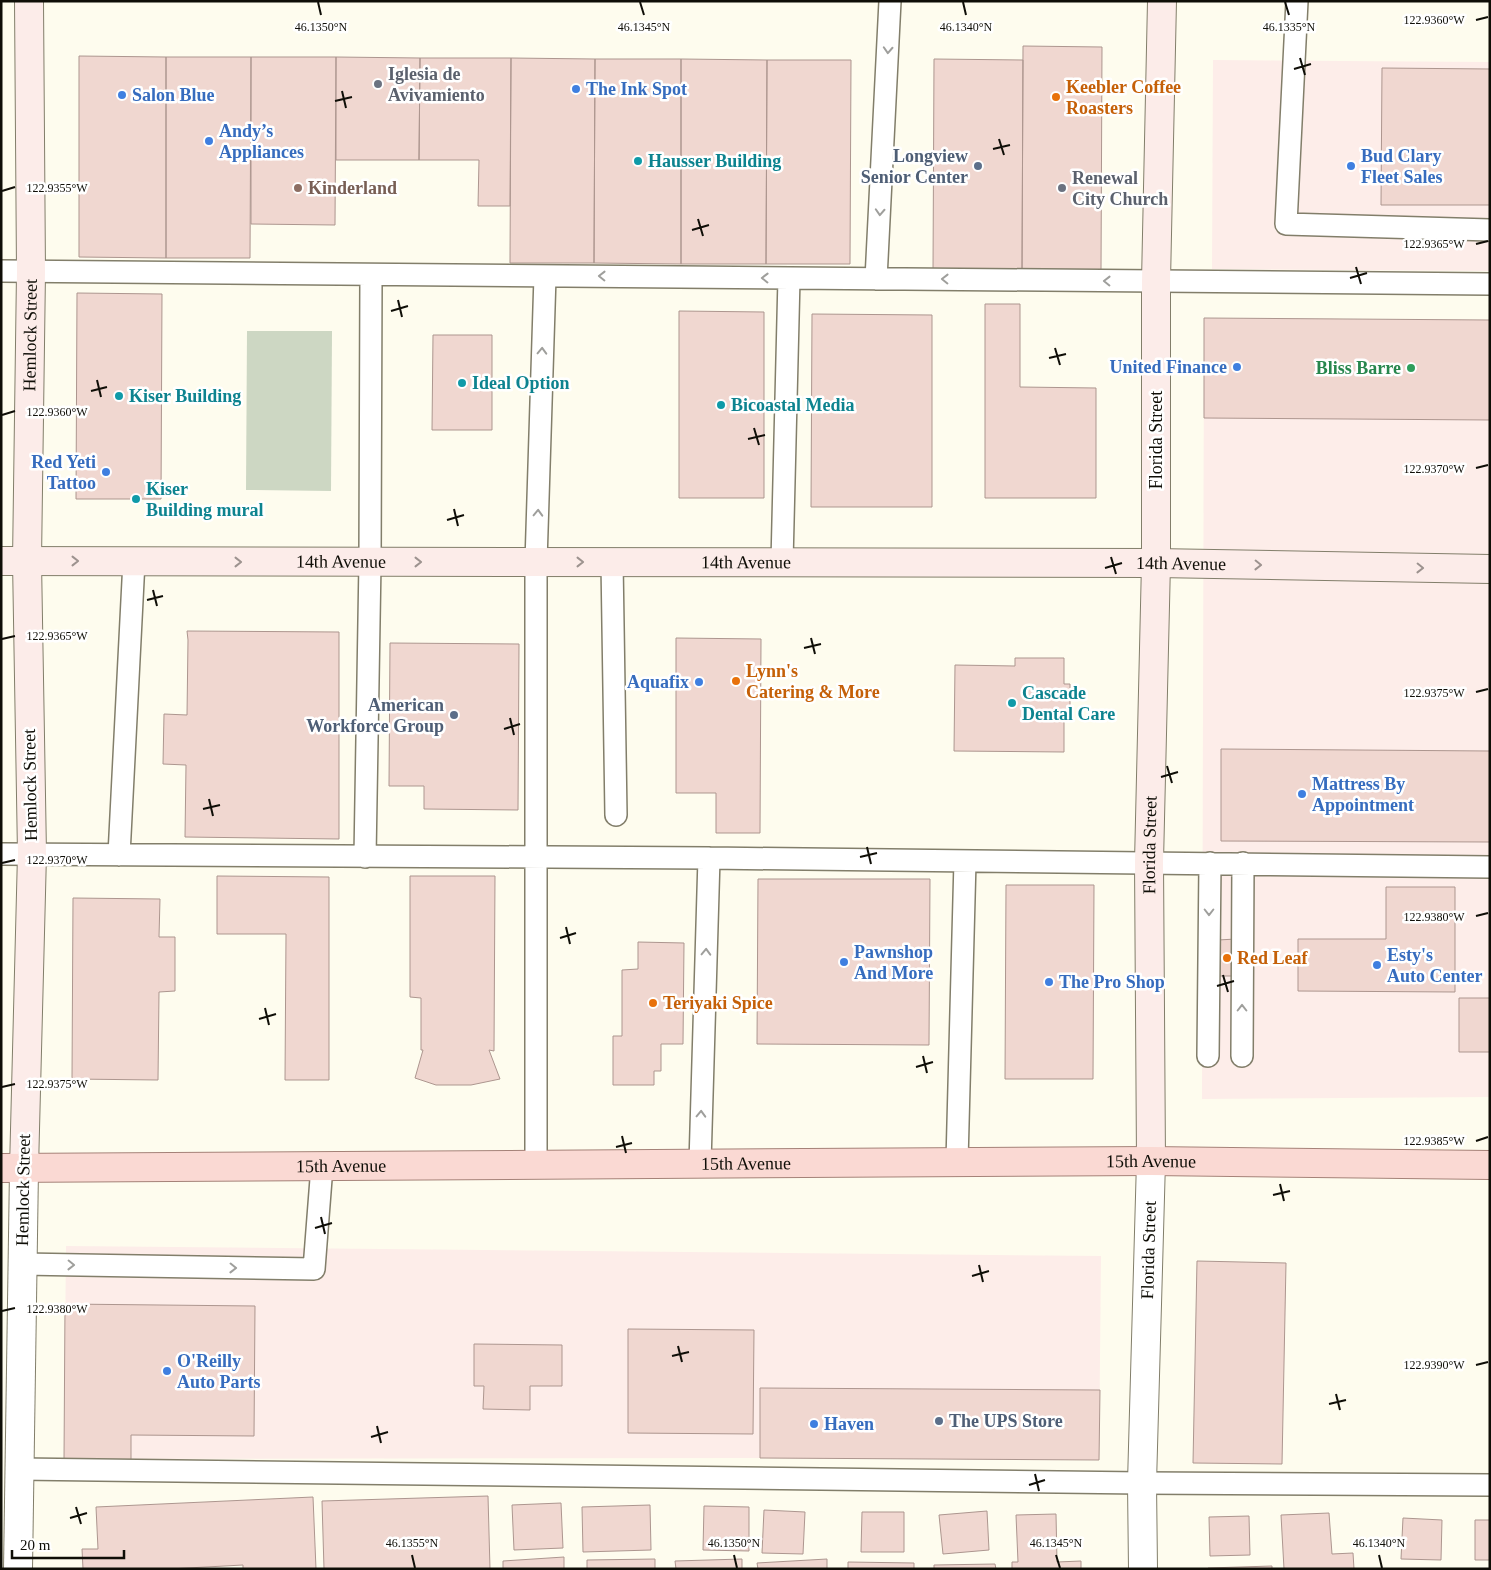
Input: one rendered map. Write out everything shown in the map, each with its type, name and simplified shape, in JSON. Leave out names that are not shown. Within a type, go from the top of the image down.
[{"type":"main road","name":"15th Avenue","points":[[12,1169],[1151,1160],[1490,1165]]},
{"type":"street","name":"Hemlock Street","points":[[18,1569],[22,1264],[12,1169],[32,854],[14,561],[31,272],[29,1]]},
{"type":"street","name":"Florida Street","points":[[1143,1569],[1142,1484],[1151,1160],[1149,862],[1156,563],[1156,281],[1162,1]]},
{"type":"street","name":"14th Avenue","points":[[14,561],[1156,563],[1490,569]]},
{"type":"lane","points":[[876,279],[890,1]]},
{"type":"lane","points":[[1297,1],[1286,224],[1490,230]]},
{"type":"lane","points":[[1,271],[1490,284]]},
{"type":"lane","points":[[365,856],[372,275]]},
{"type":"lane","points":[[536,1165],[536,562],[545,276]]},
{"type":"lane","points":[[782,562],[789,278]]},
{"type":"lane","points":[[120,855],[134,562]]},
{"type":"lane","points":[[612,562],[616,815]]},
{"type":"lane","points":[[1,854],[709,858],[1490,867]]},
{"type":"lane","points":[[700,1163],[709,858]]},
{"type":"lane","points":[[957,1161],[965,861]]},
{"type":"lane","points":[[1208,1056],[1210,863]]},
{"type":"lane","points":[[1242,1056],[1243,863]]},
{"type":"lane","points":[[22,1264],[314,1269],[322,1166]]},
{"type":"lane","points":[[20,1469],[1142,1484],[1490,1485]]},
{"type":"shaded area","name":"Bud Clary Fleet Sales","points":[[1213,60],[1490,62],[1490,271],[1212,269]]},
{"type":"shaded area","points":[[1204,318],[1490,320],[1490,1097],[1202,1099]]},
{"type":"shaded area","points":[[66,1246],[1101,1256],[1099,1460],[760,1458],[64,1459]]},
{"type":"green space","points":[[247,331],[332,331],[331,491],[246,490]]},
{"type":"building","points":[[1023,46],[1102,47],[1101,273],[1022,273]]},
{"type":"building","points":[[79,56],[166,57],[166,258],[79,257]]},
{"type":"building","name":"Andy’s Appliances","points":[[166,57],[251,57],[250,258],[166,258]]},
{"type":"building","points":[[251,57],[336,57],[335,225],[251,224]]},
{"type":"building","points":[[336,57],[420,58],[419,160],[336,160]]},
{"type":"building","points":[[420,58],[511,58],[510,206],[478,206],[479,160],[419,160]]},
{"type":"building","points":[[511,58],[595,59],[594,263],[510,263]]},
{"type":"building","name":"Hausser Building","points":[[595,59],[681,59],[681,264],[594,263]]},
{"type":"building","points":[[681,59],[767,60],[766,264],[681,264]]},
{"type":"building","name":"Longview Senior Center","points":[[934,59],[1023,60],[1022,273],[933,272]]},
{"type":"building","points":[[767,60],[851,60],[850,264],[766,264]]},
{"type":"building","points":[[1382,68],[1490,69],[1490,205],[1381,205]]},
{"type":"building","name":"Kiser Building","points":[[77,293],[162,294],[161,499],[76,499]]},
{"type":"building","points":[[985,304],[1020,304],[1020,387],[1096,388],[1096,498],[985,498]]},
{"type":"building","name":"Bicoastal Media","points":[[679,311],[764,312],[764,498],[679,498]]},
{"type":"building","points":[[812,314],[932,315],[932,507],[811,507]]},
{"type":"building","points":[[1204,318],[1490,320],[1490,420],[1204,418]]},
{"type":"building","name":"Ideal Option","points":[[433,335],[492,335],[492,430],[432,430]]},
{"type":"building","points":[[187,631],[339,632],[339,839],[185,837],[186,765],[163,764],[164,714],[187,715]]},
{"type":"building","points":[[676,638],[761,639],[760,833],[716,833],[716,793],[676,793]]},
{"type":"building","name":"American Workforce Group","points":[[390,643],[519,644],[518,810],[424,809],[424,786],[389,786]]},
{"type":"building","name":"Cascade Dental Care","points":[[1015,658],[1064,658],[1064,684],[1070,684],[1070,721],[1064,721],[1064,752],[954,751],[955,665],[1015,666]]},
{"type":"building","points":[[1221,749],[1490,751],[1490,842],[1221,841]]},
{"type":"building","points":[[217,876],[329,877],[329,1080],[285,1080],[286,934],[217,934]]},
{"type":"building","points":[[410,876],[495,876],[494,1051],[489,1050],[500,1079],[471,1085],[436,1085],[415,1078],[423,1050],[421,1050],[421,998],[410,997]]},
{"type":"building","name":"Pawnshop And More","points":[[758,879],[930,879],[929,1045],[757,1044]]},
{"type":"building","name":"The Pro Shop","points":[[1006,885],[1094,885],[1093,1079],[1005,1079]]},
{"type":"building","name":"Esty's Auto Center","points":[[1386,887],[1455,887],[1455,992],[1298,991],[1298,939],[1386,939]]},
{"type":"building","points":[[73,898],[160,899],[159,937],[175,937],[175,991],[159,992],[158,1080],[72,1079]]},
{"type":"building","name":"Red Leaf","points":[[1236,939],[1236,976],[1218,976],[1218,940]]},
{"type":"building","name":"Teriyaki Spice","points":[[638,942],[684,943],[683,1044],[661,1044],[661,1071],[654,1071],[654,1085],[613,1085],[613,1036],[622,1036],[622,970],[638,969]]},
{"type":"building","points":[[1459,998],[1490,998],[1490,1052],[1459,1052]]},
{"type":"building","points":[[1197,1261],[1286,1263],[1282,1464],[1193,1463]]},
{"type":"building","points":[[65,1304],[255,1306],[254,1436],[131,1435],[131,1460],[64,1459]]},
{"type":"building","points":[[628,1329],[754,1330],[753,1434],[628,1433]]},
{"type":"building","points":[[474,1344],[562,1345],[562,1386],[530,1386],[530,1410],[483,1409],[484,1386],[474,1386]]},
{"type":"building","points":[[760,1388],[1100,1390],[1099,1460],[760,1458]]},
{"type":"building","points":[[488,1496],[490,1569],[324,1569],[322,1501]]},
{"type":"building","points":[[313,1497],[316,1569],[243,1569],[243,1565],[169,1569],[83,1569],[82,1549],[98,1549],[96,1507]]},
{"type":"building","points":[[561,1503],[563,1548],[514,1550],[512,1505]]},
{"type":"building","points":[[650,1505],[651,1550],[583,1552],[582,1507]]},
{"type":"building","points":[[704,1506],[749,1507],[749,1551],[703,1550]]},
{"type":"building","points":[[764,1510],[805,1512],[803,1554],[762,1553]]},
{"type":"building","points":[[987,1511],[989,1550],[943,1554],[939,1515]]},
{"type":"building","points":[[862,1512],[904,1512],[904,1552],[861,1552]]},
{"type":"building","points":[[1329,1513],[1332,1554],[1353,1553],[1354,1569],[1284,1569],[1281,1515]]},
{"type":"building","points":[[1056,1514],[1057,1562],[1081,1561],[1081,1569],[1012,1569],[1012,1562],[1018,1562],[1016,1515]]},
{"type":"building","points":[[1249,1516],[1250,1555],[1210,1556],[1209,1517]]},
{"type":"building","points":[[1403,1518],[1442,1520],[1441,1560],[1401,1559]]},
{"type":"building","points":[[1475,1520],[1490,1520],[1490,1560],[1475,1560]]},
{"type":"building","points":[[564,1557],[564,1569],[503,1569],[503,1561]]},
{"type":"building","points":[[655,1559],[655,1569],[587,1569],[587,1560]]},
{"type":"building","points":[[742,1559],[742,1569],[676,1569],[675,1561]]},
{"type":"building","points":[[827,1559],[827,1569],[758,1569],[757,1563]]},
{"type":"building","points":[[848,1562],[914,1563],[914,1569],[848,1569]]},
{"type":"building","points":[[995,1564],[996,1569],[934,1569],[934,1565]]},
{"type":"building","points":[[1272,1566],[1272,1569],[1208,1569],[1208,1568]]},
{"type":"place","name":"Iglesia de Avivamiento","points":[[378,84]]},
{"type":"place","name":"The Ink Spot","points":[[576,89]]},
{"type":"place","name":"Salon Blue","points":[[122,95]]},
{"type":"place","name":"Keebler Coffee Roasters","points":[[1056,97]]},
{"type":"place","name":"Andy’s Appliances","points":[[209,141]]},
{"type":"place","name":"Hausser Building","points":[[638,161]]},
{"type":"place","name":"Longview Senior Center","points":[[978,166]]},
{"type":"place","name":"Bud Clary Fleet Sales","points":[[1351,166]]},
{"type":"place","name":"Kinderland","points":[[298,188]]},
{"type":"place","name":"Renewal City Church","points":[[1062,188]]},
{"type":"place","name":"United Finance","points":[[1237,367]]},
{"type":"place","name":"Bliss Barre","points":[[1411,368]]},
{"type":"place","name":"Ideal Option","points":[[462,383]]},
{"type":"place","name":"Kiser Building","points":[[119,396]]},
{"type":"place","name":"Bicoastal Media","points":[[721,405]]},
{"type":"place","name":"Red Yeti Tattoo","points":[[106,472]]},
{"type":"place","name":"Kiser Building mural","points":[[136,499]]},
{"type":"place","name":"Lynn's Catering & More","points":[[736,681]]},
{"type":"place","name":"Aquafix","points":[[699,682]]},
{"type":"place","name":"Cascade Dental Care","points":[[1012,703]]},
{"type":"place","name":"American Workforce Group","points":[[454,715]]},
{"type":"place","name":"Mattress By Appointment","points":[[1302,794]]},
{"type":"place","name":"Red Leaf","points":[[1227,958]]},
{"type":"place","name":"Pawnshop And More","points":[[844,962]]},
{"type":"place","name":"Esty's Auto Center","points":[[1377,965]]},
{"type":"place","name":"The Pro Shop","points":[[1049,982]]},
{"type":"place","name":"Teriyaki Spice","points":[[653,1003]]},
{"type":"place","name":"O'Reilly Auto Parts","points":[[167,1371]]},
{"type":"place","name":"The UPS Store","points":[[939,1421]]},
{"type":"place","name":"Haven","points":[[814,1424]]}]
